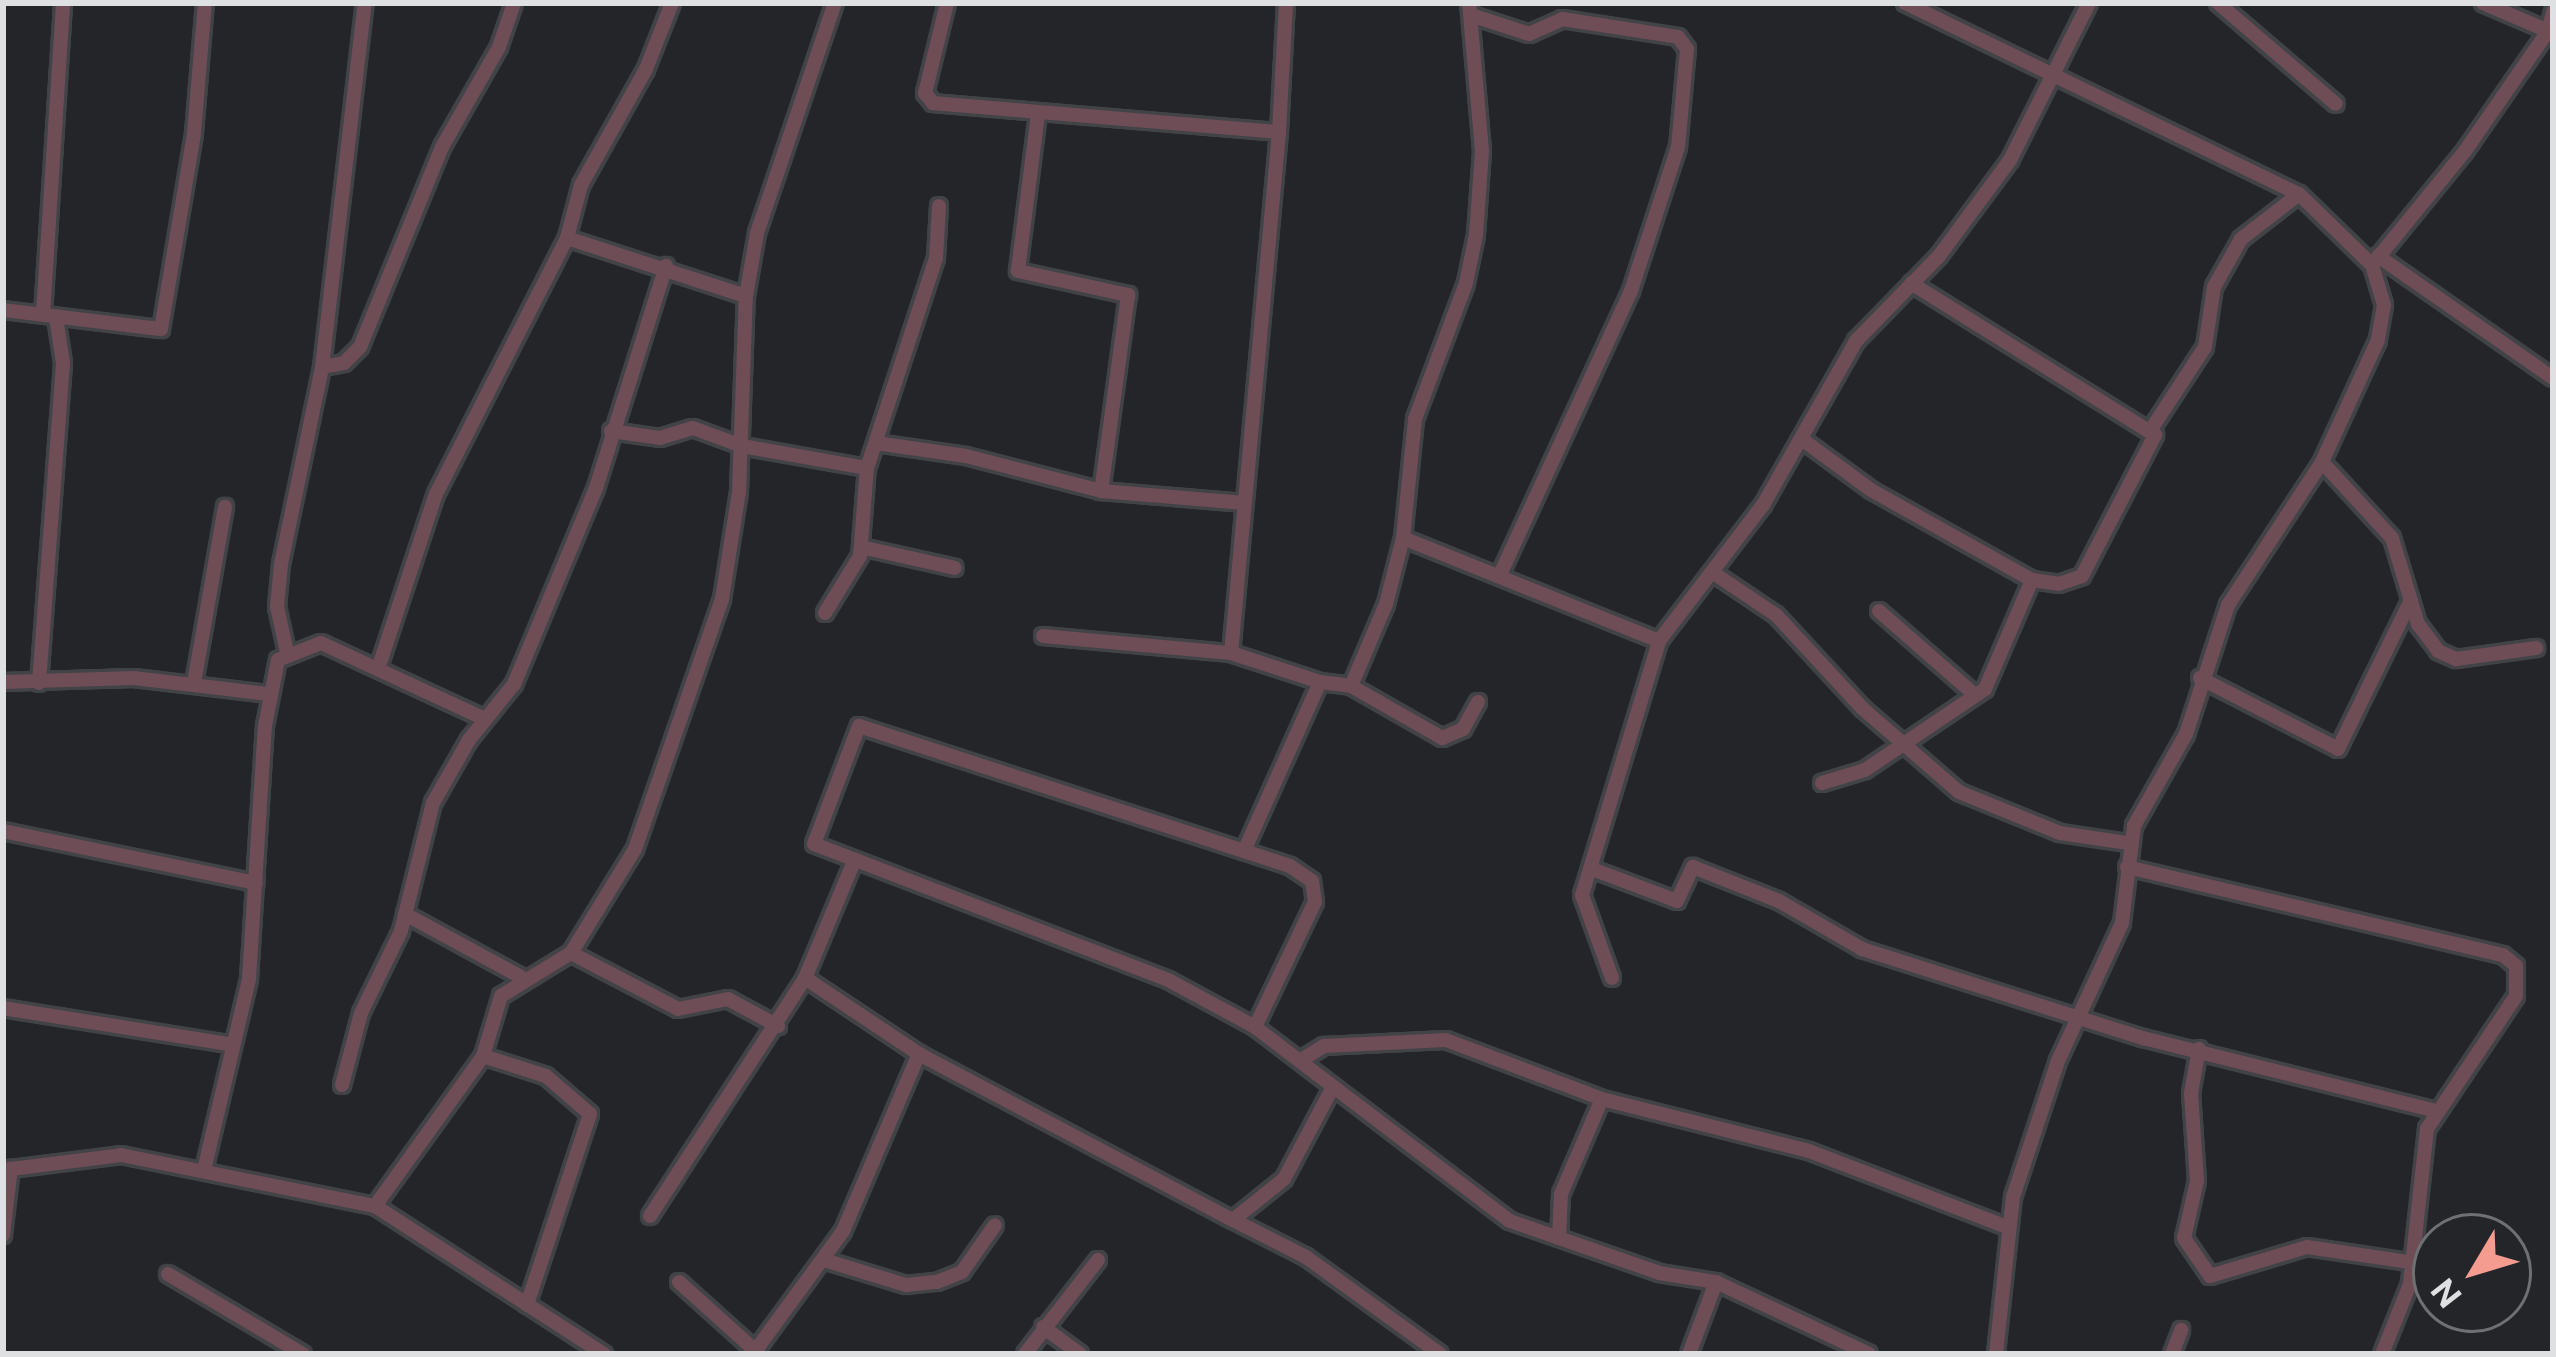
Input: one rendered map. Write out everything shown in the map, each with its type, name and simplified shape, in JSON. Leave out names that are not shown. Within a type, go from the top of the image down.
[{"type":"street","points":[[39,683],[63,364],[50,316],[63,3]]},
{"type":"street","points":[[3,310],[161,329],[194,133],[205,3]]},
{"type":"street","points":[[204,1170],[249,979],[269,694],[287,652],[277,607],[281,564],[322,367],[365,3]]},
{"type":"street","points":[[322,367],[344,363],[360,347],[442,147],[499,47],[514,3]]},
{"type":"street","points":[[379,666],[436,494],[567,238],[581,185],[646,69],[672,3]]},
{"type":"street","points":[[375,1206],[483,1056],[501,996],[521,977],[571,953],[635,849],[722,599],[742,446],[746,296],[774,177],[835,3]]},
{"type":"street","points":[[947,3],[927,80],[933,103],[1279,132]]},
{"type":"street","points":[[1231,653],[1279,132],[1286,3]]},
{"type":"street","points":[[1905,3],[2049,71],[2128,118],[2299,194],[2375,261],[2553,378]]},
{"type":"street","points":[[1612,978],[1582,895],[1659,641],[1715,574],[1803,440],[1856,341],[1965,225],[2009,160],[2049,71],[2089,3]]},
{"type":"street","points":[[2218,3],[2336,104]]},
{"type":"street","points":[[2483,3],[2551,32]]},
{"type":"street","points":[[1351,686],[1387,604],[1403,538],[1415,419],[1476,235],[1482,152],[1472,10],[1529,34],[1562,19],[1678,37],[1687,49],[1678,147],[1631,291],[1501,574]]},
{"type":"street","points":[[2003,1351],[2007,1227],[2033,1124],[2122,923],[2128,843],[2186,734],[2200,678],[2228,605],[2322,462],[2382,324],[2375,261],[2551,32],[2553,12]]},
{"type":"street","points":[[1038,114],[1018,271],[1127,295],[1101,491]]},
{"type":"street","points":[[2150,431],[2205,347],[2214,287],[2241,239],[2299,194]]},
{"type":"street","points":[[825,613],[860,547],[867,468],[936,258],[939,206]]},
{"type":"street","points":[[567,238],[666,266],[746,296]]},
{"type":"street","points":[[342,1085],[353,1034],[405,914],[433,803],[523,664],[611,431],[666,266]]},
{"type":"street","points":[[1803,440],[1870,490],[2032,580],[2059,584],[2081,576],[2155,449],[2150,431],[1911,283]]},
{"type":"street","points":[[611,431],[660,438],[693,428],[742,446],[867,468]]},
{"type":"street","points":[[875,442],[966,456],[1101,491],[1245,503]]},
{"type":"street","points":[[2322,462],[2392,538],[2428,642],[2447,656],[2536,648]]},
{"type":"street","points":[[194,683],[225,507]]},
{"type":"street","points":[[1403,538],[1659,641]]},
{"type":"street","points":[[860,547],[955,568]]},
{"type":"street","points":[[1715,574],[1777,615],[1898,743],[1995,810],[2079,838],[2128,843]]},
{"type":"street","points":[[1822,783],[1865,770],[1991,682],[2032,580]]},
{"type":"street","points":[[2200,678],[2338,749],[2410,600]]},
{"type":"street","points":[[1879,611],[1975,695]]},
{"type":"street","points":[[1043,636],[1231,653],[1320,682],[1351,686],[1442,738],[1463,729],[1478,702]]},
{"type":"street","points":[[287,652],[320,643],[379,666],[485,719]]},
{"type":"street","points":[[3,682],[194,683],[269,694]]},
{"type":"street","points":[[1244,851],[1320,682]]},
{"type":"street","points":[[1256,1027],[1316,892],[1290,866],[864,725],[814,844],[853,864],[1171,981],[1256,1027],[1303,1059],[1462,1190],[1510,1220],[1659,1273],[1717,1282],[1869,1354]]},
{"type":"street","points":[[3,831],[256,883]]},
{"type":"street","points":[[650,1216],[778,1026],[805,978],[853,864]]},
{"type":"street","points":[[1592,869],[1677,901],[1693,867],[1862,950],[2199,1049],[2435,1111]]},
{"type":"street","points":[[2127,867],[2507,959],[2520,978],[2516,996],[2435,1111],[2414,1213]]},
{"type":"street","points":[[405,914],[521,977]]},
{"type":"street","points":[[571,953],[678,1009],[728,999],[778,1026]]},
{"type":"street","points":[[805,978],[920,1054],[1306,1257],[1440,1354]]},
{"type":"street","points":[[3,1008],[233,1046]]},
{"type":"street","points":[[1303,1059],[1324,1046],[1432,1038],[1602,1100],[1809,1151],[2007,1227]]},
{"type":"street","points":[[2199,1049],[2192,1093],[2198,1172],[2184,1238],[2210,1276],[2307,1247],[2412,1263]]},
{"type":"street","points":[[679,1282],[755,1353],[824,1260],[920,1054]]},
{"type":"street","points":[[483,1056],[546,1076],[590,1114],[527,1305]]},
{"type":"street","points":[[1233,1220],[1284,1179],[1334,1087]]},
{"type":"street","points":[[1559,1238],[1561,1194],[1602,1100]]},
{"type":"street","points":[[3,1235],[7,1169],[121,1154],[204,1170],[375,1206],[604,1354]]},
{"type":"street","points":[[824,1260],[906,1285],[937,1282],[962,1272],[994,1225]]},
{"type":"street","points":[[1025,1354],[1098,1260]]},
{"type":"street","points":[[2382,1354],[2412,1271]]},
{"type":"street","points":[[168,1274],[303,1354]]},
{"type":"street","points":[[1689,1354],[1717,1282]]},
{"type":"street","points":[[1043,1328],[1080,1354]]},
{"type":"street","points":[[2172,1354],[2181,1330]]}]
